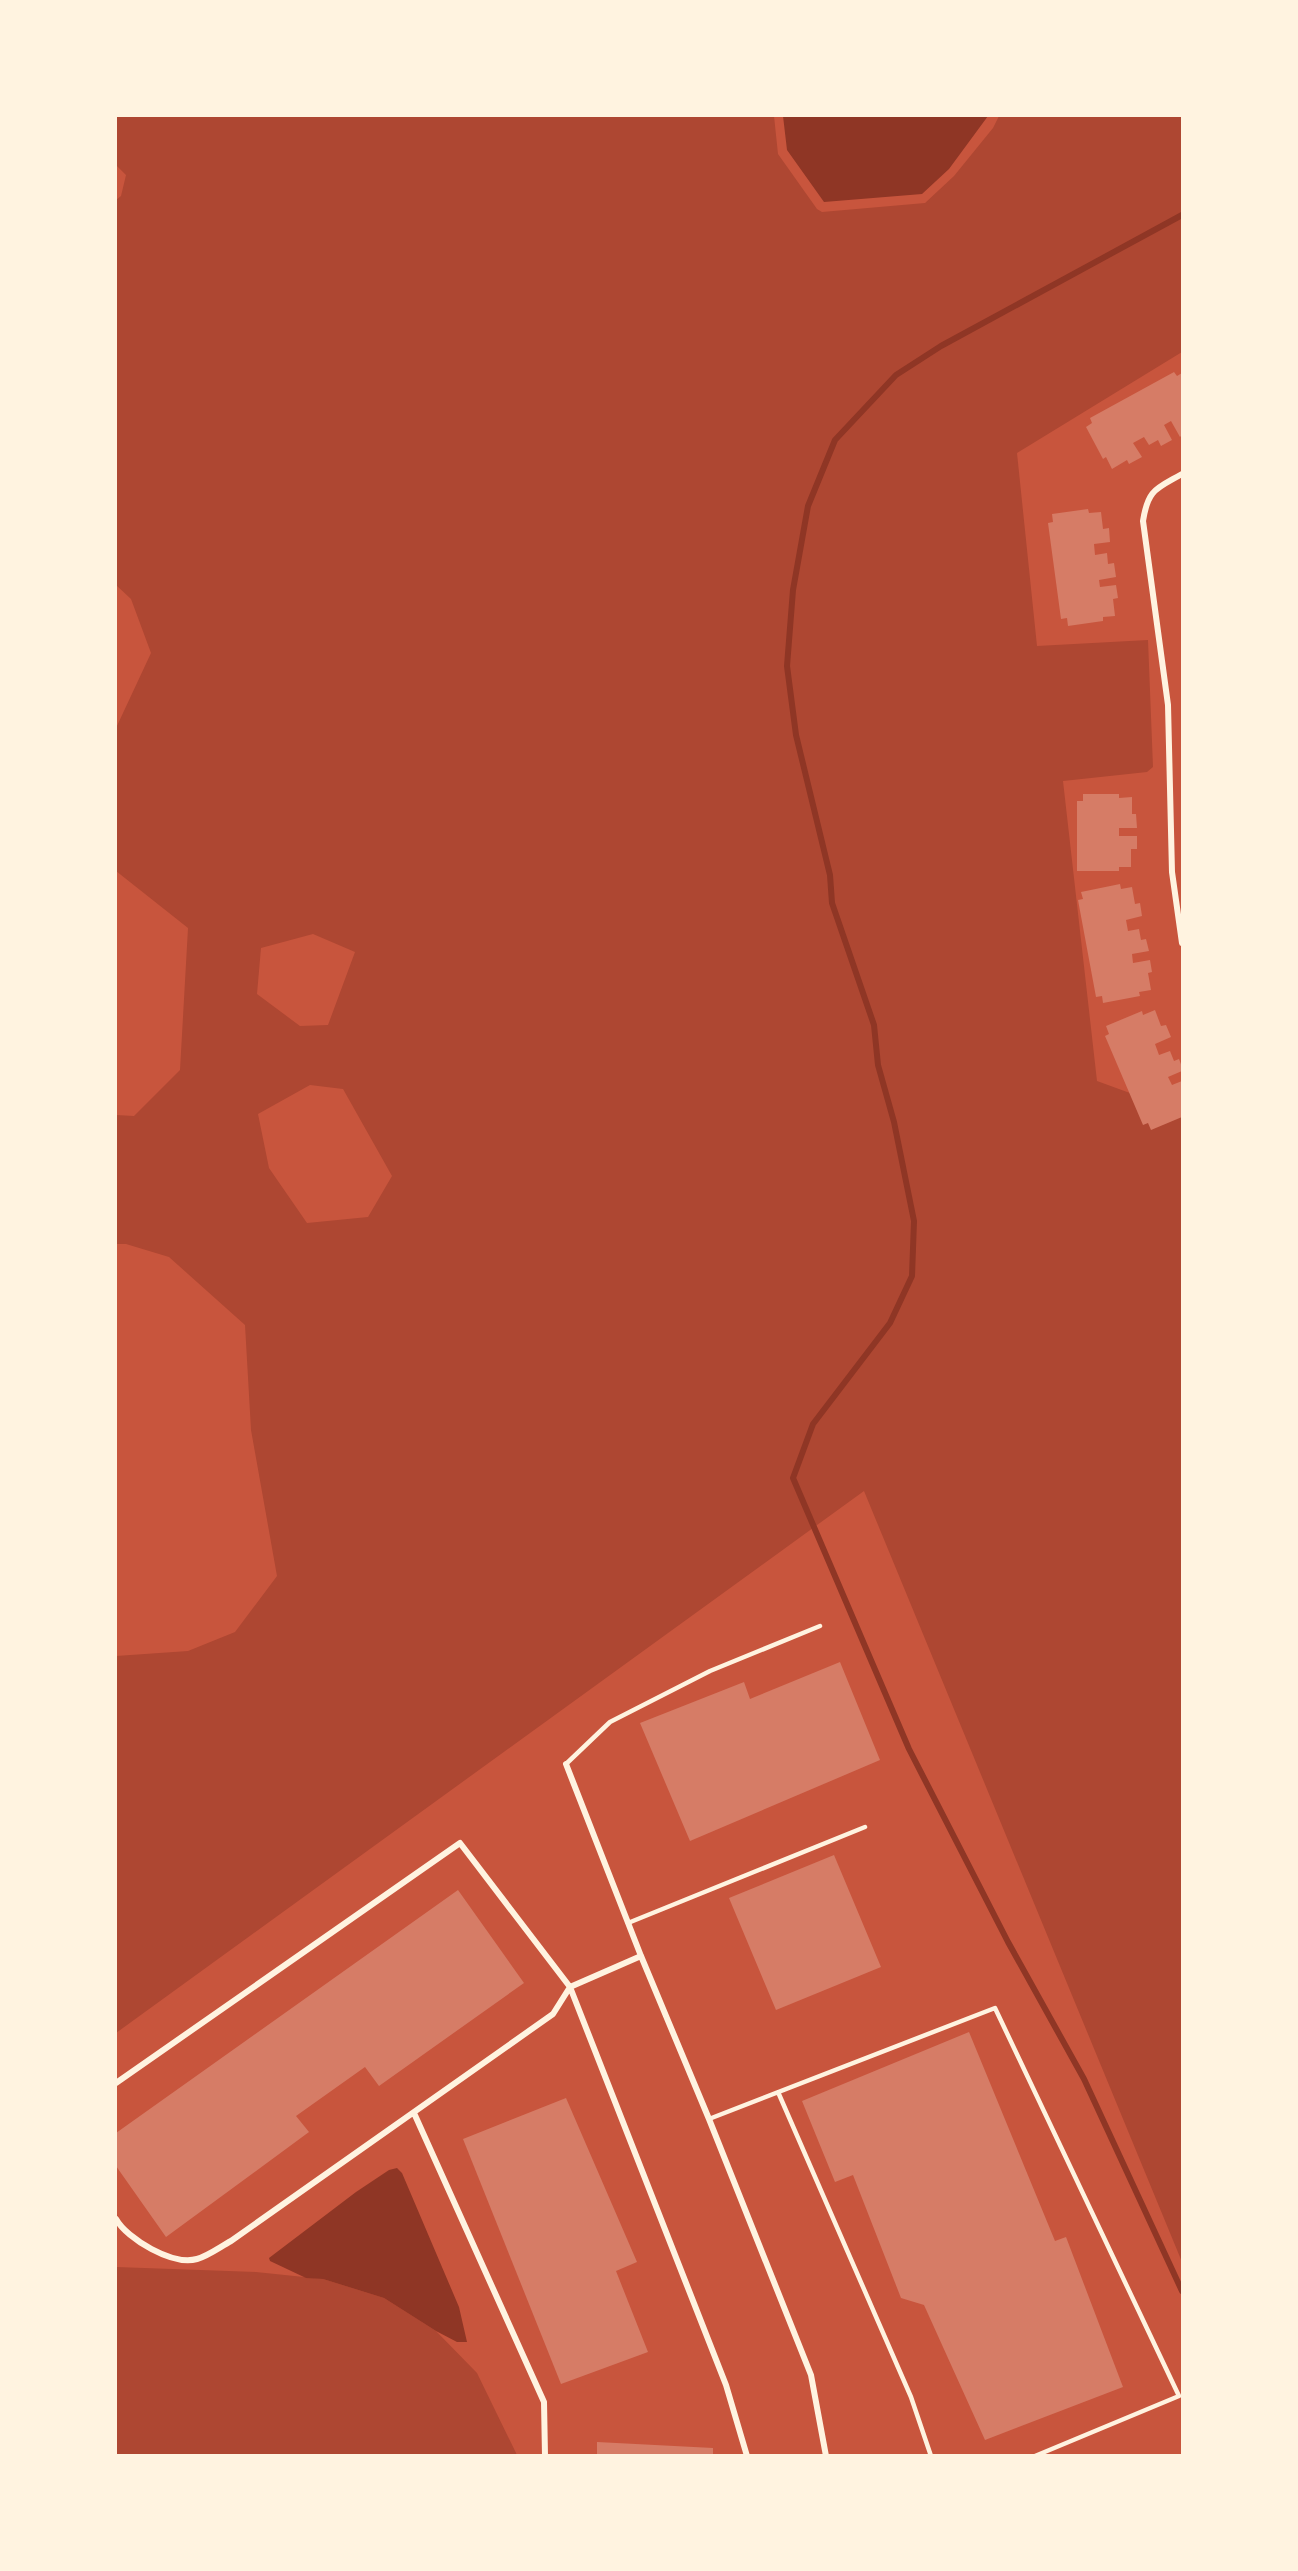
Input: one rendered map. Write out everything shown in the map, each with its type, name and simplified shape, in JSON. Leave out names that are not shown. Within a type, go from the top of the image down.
[{"type":"street","points":[[1182,474],[1158,488],[1149,497],[1143,521],[1168,705],[1172,872],[1182,943]]},
{"type":"street","points":[[566,1764],[641,1956],[811,2375],[826,2456]]},
{"type":"street","points":[[116,2083],[460,1843],[570,1987],[726,2385],[747,2456]]},
{"type":"street","points":[[116,2219],[118,2229],[165,2257],[196,2259],[231,2241],[553,2014],[570,1987],[641,1956]]},
{"type":"street","points":[[414,2113],[544,2403],[545,2456]]},
{"type":"lane","points":[[566,1764],[610,1722],[710,1671],[820,1626]]},
{"type":"lane","points":[[628,1923],[865,1827]]},
{"type":"lane","points":[[709,2119],[995,2008],[1181,2395],[1035,2456]]},
{"type":"lane","points":[[778,2092],[911,2397],[931,2456]]},
{"type":"shaded area","points":[[116,116],[774,116],[778,154],[817,209],[822,212],[925,203],[954,176],[993,128],[999,116],[1182,116],[1182,352],[1017,453],[1037,646],[1148,640],[1153,767],[1147,772],[1063,781],[1097,1081],[1182,1112],[1182,2262],[864,1491],[116,2033],[116,1656],[188,1651],[235,1632],[277,1576],[251,1430],[245,1325],[169,1257],[126,1244],[116,1244],[116,1115],[134,1116],[180,1070],[188,928],[116,871],[116,728],[151,653],[131,599],[116,585],[116,200],[121,196],[126,175],[116,165]],"holes":[[[313,934],[355,952],[328,1025],[300,1026],[257,994],[261,948]],[[310,1085],[343,1089],[392,1176],[368,1217],[307,1223],[269,1168],[258,1114]]]},
{"type":"shaded area","points":[[783,116],[988,116],[949,169],[922,194],[824,202],[787,150]]},
{"type":"shaded area","points":[[397,2168],[402,2173],[459,2307],[467,2342],[457,2342],[436,2331],[384,2298],[323,2279],[306,2278],[270,2261],[269,2258],[356,2192],[389,2170]]},
{"type":"shaded area","points":[[116,2267],[256,2272],[323,2279],[384,2298],[436,2331],[477,2373],[517,2455],[116,2455]]},
{"type":"building","points":[[1174,372],[1177,376],[1182,373],[1182,435],[1180,437],[1171,421],[1164,425],[1172,440],[1161,446],[1158,440],[1149,445],[1144,437],[1133,443],[1142,457],[1129,464],[1127,460],[1112,469],[1106,457],[1103,459],[1086,427],[1092,423],[1090,418]]},
{"type":"building","points":[[1088,509],[1089,513],[1101,512],[1103,529],[1109,528],[1110,542],[1094,544],[1095,555],[1107,553],[1108,564],[1114,563],[1116,577],[1099,580],[1100,587],[1116,585],[1118,598],[1113,599],[1115,616],[1103,617],[1103,621],[1068,626],[1067,618],[1061,619],[1048,523],[1053,522],[1052,514]]},
{"type":"building","points":[[1083,794],[1119,794],[1119,798],[1132,797],[1132,814],[1136,814],[1137,828],[1119,828],[1119,836],[1137,836],[1137,849],[1131,849],[1131,867],[1119,867],[1119,871],[1077,871],[1077,801],[1083,801]]},
{"type":"building","points":[[1120,884],[1121,889],[1132,887],[1135,904],[1140,903],[1142,916],[1126,920],[1128,931],[1139,929],[1141,940],[1146,939],[1149,951],[1132,954],[1133,963],[1150,960],[1152,972],[1148,973],[1151,990],[1139,992],[1140,996],[1103,1003],[1102,996],[1096,997],[1078,900],[1083,899],[1081,892]]},
{"type":"building","points":[[1155,1010],[1161,1026],[1166,1025],[1171,1037],[1155,1044],[1159,1055],[1170,1051],[1174,1061],[1179,1059],[1182,1067],[1182,1071],[1168,1077],[1172,1085],[1182,1081],[1182,1117],[1151,1130],[1148,1123],[1143,1125],[1105,1036],[1109,1034],[1106,1026],[1142,1011],[1143,1015]]},
{"type":"building","points":[[840,1662],[880,1760],[690,1841],[640,1723],[744,1682],[750,1699]]},
{"type":"building","points":[[834,1855],[881,1967],[776,2010],[729,1898]]},
{"type":"building","points":[[458,1890],[524,1983],[379,2086],[365,2067],[296,2116],[309,2132],[166,2237],[116,2166],[116,2133]]},
{"type":"building","points":[[969,2032],[1055,2241],[1066,2237],[1123,2387],[985,2440],[924,2305],[901,2298],[853,2175],[835,2182],[802,2101]]},
{"type":"building","points":[[566,2098],[637,2262],[616,2271],[648,2352],[561,2384],[463,2139]]},
{"type":"building","points":[[597,2442],[713,2448],[713,2456],[597,2456]]},
{"type":"waterway","points":[[1182,215],[941,346],[896,375],[835,440],[808,506],[793,590],[787,666],[796,735],[830,875],[832,903],[874,1025],[878,1065],[894,1122],[914,1221],[912,1276],[890,1323],[813,1424],[793,1478],[909,1749],[1008,1942],[1084,2079],[1182,2291]]}]
